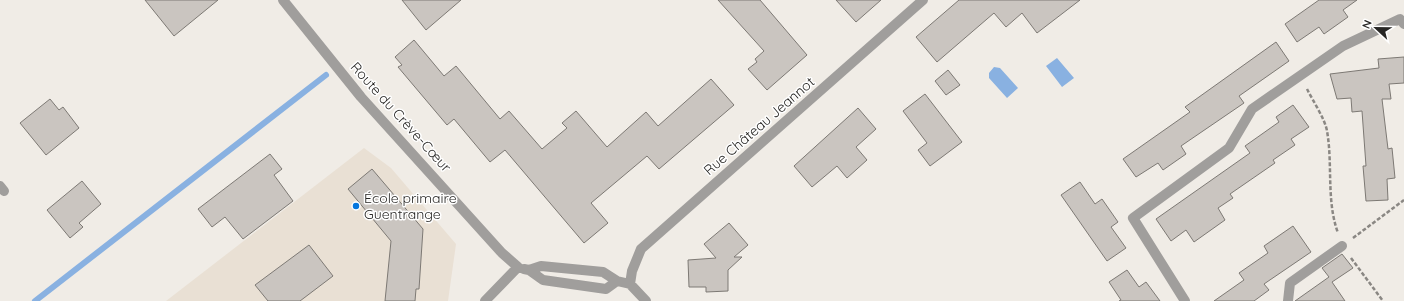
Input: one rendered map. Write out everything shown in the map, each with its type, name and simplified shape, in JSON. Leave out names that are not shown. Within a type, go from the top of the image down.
[{"type":"street","name":"Route du Crève-Cœur","points":[[283,0],[361,96],[502,253],[518,267]]},
{"type":"street","name":"Rue Château Jeannot","points":[[630,284],[632,271],[641,249],[923,0]]},
{"type":"street","points":[[1185,301],[1132,218],[1229,148],[1252,109],[1343,46],[1400,19],[1404,24]]},
{"type":"street","points":[[1288,301],[1290,283],[1342,246]]},
{"type":"street","points":[[529,270],[541,266],[603,272],[617,281],[630,284],[646,301]]},
{"type":"street","points":[[485,301],[518,267],[529,270],[543,280],[606,289],[617,281]]},
{"type":"path","points":[[1300,76],[1327,130],[1330,194],[1333,219],[1342,246],[1383,301]]},
{"type":"path","points":[[1342,246],[1404,200]]},
{"type":"shaded area","name":"École primaire Guentrange","points":[[364,148],[391,168],[456,244],[448,301],[166,301]]},
{"type":"water","points":[[1057,58],[1074,78],[1062,87],[1046,66]]},
{"type":"water","points":[[994,67],[1000,68],[1018,88],[1007,98],[989,78],[989,73]]},
{"type":"building","points":[[145,0],[218,0],[174,36]]},
{"type":"building","points":[[402,0],[461,0],[426,30]]},
{"type":"building","points":[[718,0],[760,0],[807,55],[767,90],[748,69],[757,62],[755,59],[764,51]]},
{"type":"building","points":[[836,0],[881,0],[856,22]]},
{"type":"building","points":[[959,0],[1080,0],[1037,33],[1022,13],[1006,27],[994,13],[937,62],[916,37]]},
{"type":"building","points":[[1319,0],[1357,0],[1343,10],[1348,17],[1324,34],[1319,27],[1297,42],[1285,24]]},
{"type":"building","points":[[414,40],[444,76],[456,66],[500,119],[509,111],[542,149],[567,128],[562,123],[576,111],[607,147],[646,112],[658,126],[711,79],[734,105],[659,169],[647,156],[591,203],[608,223],[584,243],[505,150],[490,162],[454,119],[447,125],[398,67],[402,65],[395,57]]},
{"type":"building","points":[[1276,42],[1289,61],[1239,96],[1244,103],[1181,146],[1186,154],[1163,170],[1158,163],[1136,177],[1123,159],[1190,112],[1185,107]]},
{"type":"building","points":[[1404,57],[1404,83],[1389,84],[1391,99],[1382,99],[1388,149],[1392,148],[1395,178],[1387,179],[1388,200],[1366,201],[1363,166],[1366,166],[1362,111],[1352,112],[1351,98],[1337,99],[1330,74],[1379,68],[1378,59]]},
{"type":"building","points":[[948,70],[960,85],[946,95],[935,81]]},
{"type":"building","points":[[925,94],[962,142],[930,166],[918,150],[927,143],[903,111]]},
{"type":"building","points":[[50,99],[59,110],[63,107],[79,128],[46,155],[20,123]]},
{"type":"building","points":[[1293,105],[1309,127],[1291,139],[1295,145],[1273,160],[1275,163],[1230,194],[1233,198],[1218,208],[1225,220],[1194,242],[1186,230],[1171,241],[1156,219],[1250,153],[1245,146],[1279,122],[1276,117]]},
{"type":"building","points":[[858,108],[876,129],[856,147],[867,160],[847,178],[837,166],[812,187],[794,166]]},
{"type":"building","points":[[270,154],[282,169],[274,175],[293,201],[243,239],[225,217],[212,227],[198,209]]},
{"type":"building","points":[[372,169],[423,229],[419,289],[416,289],[415,301],[385,301],[391,241],[348,189]]},
{"type":"building","points":[[82,181],[101,204],[79,223],[83,227],[70,238],[47,210]]},
{"type":"building","points":[[1080,182],[1095,204],[1102,199],[1118,222],[1111,227],[1126,248],[1107,261],[1061,195]]},
{"type":"building","points":[[729,223],[748,245],[734,257],[742,257],[728,270],[728,291],[706,292],[706,287],[689,287],[688,260],[716,258],[704,244]]},
{"type":"building","points":[[1293,226],[1311,252],[1264,284],[1269,290],[1254,301],[1214,301],[1244,280],[1239,273],[1268,253],[1264,246]]},
{"type":"building","points":[[309,245],[333,276],[300,301],[268,301],[255,285]]},
{"type":"building","points":[[1342,254],[1353,268],[1332,282],[1345,301],[1295,301],[1329,277],[1322,268]]},
{"type":"building","points":[[1127,270],[1139,287],[1146,282],[1160,301],[1119,301],[1121,300],[1109,282]]},
{"type":"waterway","points":[[35,301],[326,75]]},
{"type":"place","name":"École primaire Guentrange","points":[[356,206]]}]
